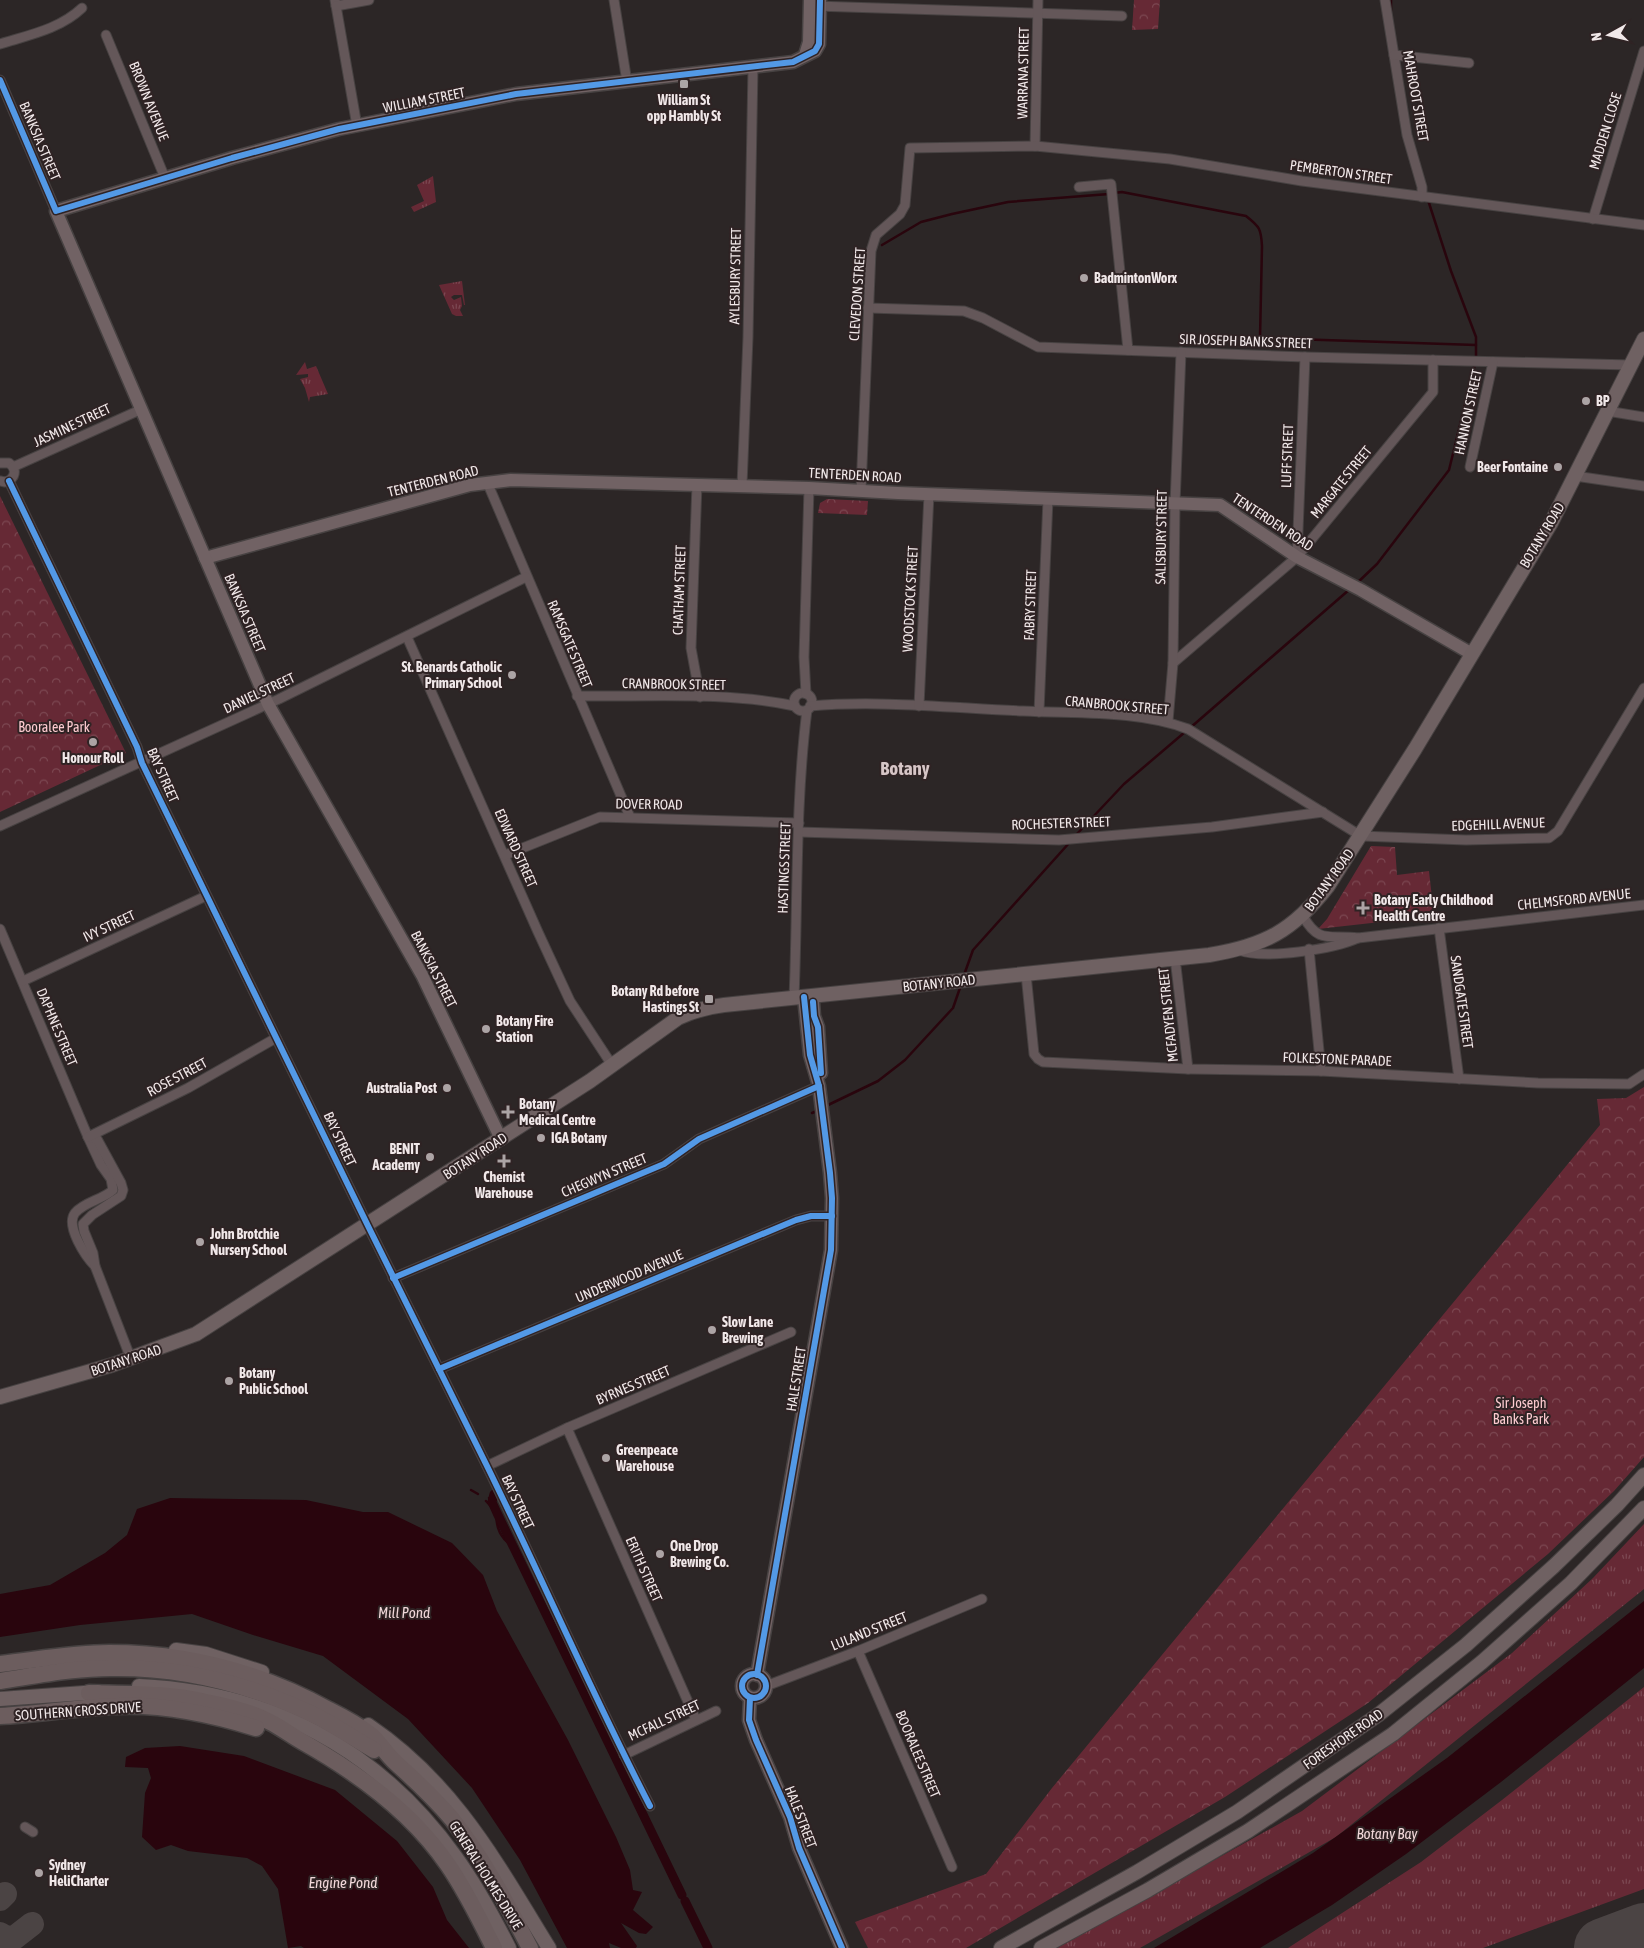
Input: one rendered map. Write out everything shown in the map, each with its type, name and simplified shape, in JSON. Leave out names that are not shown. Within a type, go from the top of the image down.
[{"type":"highway","points":[[0,1664],[108,1653],[212,1663],[292,1690],[371,1736],[396,1762]]},
{"type":"highway","points":[[0,1681],[81,1669],[117,1668],[157,1670],[201,1676],[266,1694],[313,1714],[396,1762]]},
{"type":"highway","points":[[89,1693],[171,1697],[204,1701],[270,1722],[301,1741]]},
{"type":"highway","name":"SOUTHERN CROSS DRIVE","points":[[0,1716],[72,1708],[119,1706],[190,1711],[223,1718],[301,1741]]},
{"type":"highway","name":"GENERAL HOLMES DRIVE","points":[[301,1741],[355,1773],[399,1809],[448,1864],[494,1948]]},
{"type":"highway","name":"GENERAL HOLMES DRIVE","points":[[396,1762],[416,1780],[453,1821],[487,1871],[530,1948]]},
{"type":"main road","name":"BOTANY ROAD","points":[[0,1397],[131,1359],[196,1334],[501,1139],[612,1065],[678,1018],[694,1011],[712,1006],[1239,950],[1270,938],[1303,916],[1328,886],[1361,836],[1550,524],[1644,338]]},
{"type":"main road","name":"FORESHORE ROAD","points":[[1001,1948],[1129,1877],[1237,1812],[1378,1715],[1466,1644],[1554,1566],[1617,1505],[1644,1475]]},
{"type":"main road","name":"FORESHORE ROAD","points":[[1041,1948],[1148,1890],[1248,1831],[1393,1734],[1482,1662],[1570,1583],[1644,1508]]},
{"type":"main road","points":[[0,1664],[43,1652],[77,1648],[114,1645],[157,1648],[206,1654],[243,1665],[289,1682],[324,1699],[358,1718],[413,1759],[446,1793],[477,1832],[549,1948]]},
{"type":"main road","points":[[0,1699],[89,1693],[139,1686],[171,1688],[217,1695],[296,1722],[336,1743],[371,1766],[421,1814],[454,1855],[473,1883],[509,1948]]},
{"type":"street","points":[[357,126],[336,3],[369,0]]},
{"type":"street","points":[[614,0],[627,82]]},
{"type":"street","name":"WARRANA STREET","points":[[1035,146],[1038,0]]},
{"type":"street","name":"MAHROOT STREET","points":[[1386,0],[1407,135],[1422,187],[1422,197]]},
{"type":"street","points":[[815,3],[1122,16]]},
{"type":"street","name":"WILLIAM STREET","points":[[56,211],[232,158],[357,126],[516,94],[793,62],[804,55],[809,42],[815,3]]},
{"type":"street","points":[[0,44],[41,32],[72,18],[82,8]]},
{"type":"street","name":"BROWN AVENUE","points":[[106,35],[165,178]]},
{"type":"street","name":"MADDEN CLOSE","points":[[1593,219],[1644,51]]},
{"type":"street","points":[[1394,55],[1470,63]]},
{"type":"street","name":"AYLESBURY STREET","points":[[742,485],[748,337],[753,67]]},
{"type":"street","name":"BANKSIA STREET","points":[[0,80],[268,704],[422,975],[501,1139]]},
{"type":"street","name":"PEMBERTON STREET","points":[[1035,146],[1170,159],[1302,182],[1644,225]]},
{"type":"street","name":"CLEVEDON STREET","points":[[861,490],[871,250],[876,235],[900,214],[905,205],[910,148],[1035,146]]},
{"type":"street","points":[[1079,187],[1111,184],[1128,350]]},
{"type":"street","name":"SIR JOSEPH BANKS STREET","points":[[868,308],[964,310],[1038,347],[1305,357],[1631,365]]},
{"type":"street","name":"SALISBURY STREET","points":[[1168,721],[1172,662],[1175,504],[1181,352]]},
{"type":"street","name":"LUFF STREET","points":[[1297,557],[1305,357]]},
{"type":"street","name":"MARGATE STREET","points":[[1172,662],[1297,557],[1433,392],[1433,360]]},
{"type":"street","name":"HANNON STREET","points":[[1470,468],[1493,362]]},
{"type":"street","name":"JASMINE STREET","points":[[13,467],[142,409]]},
{"type":"street","points":[[1607,411],[1644,417]]},
{"type":"street","points":[[0,462],[8,463],[13,467],[14,475],[4,481]]},
{"type":"street","points":[[1575,476],[1644,486]]},
{"type":"street","name":"TENTERDEN ROAD","points":[[205,558],[470,485],[511,480],[742,485],[1220,505],[1297,557],[1360,590],[1472,654]]},
{"type":"street","name":"BAY STREET","points":[[4,481],[137,747],[142,763],[206,896],[439,1369],[650,1806]]},
{"type":"street","name":"RAMSGATE STREET","points":[[487,482],[630,817]]},
{"type":"street","name":"CHATHAM STREET","points":[[697,484],[691,648],[700,697]]},
{"type":"street","name":"HASTINGS STREET","points":[[803,997],[799,828],[809,488]]},
{"type":"street","name":"WOODSTOCK STREET","points":[[919,706],[928,494]]},
{"type":"street","name":"FABRY STREET","points":[[1039,712],[1048,499]]},
{"type":"street","name":"DANIEL STREET","points":[[0,826],[268,704],[526,577]]},
{"type":"street","name":"EDWARD STREET","points":[[407,636],[570,1001],[612,1065]]},
{"type":"street","name":"EDGEHILL AVENUE","points":[[1361,836],[1466,840],[1549,838],[1558,831],[1644,688]]},
{"type":"street","name":"CRANBROOK STREET","points":[[578,696],[700,697],[919,706],[1124,716],[1168,721],[1188,729],[1361,836]]},
{"type":"street","name":"ROCHESTER STREET","points":[[799,828],[1059,840],[1212,828],[1323,812]]},
{"type":"street","name":"DOVER ROAD","points":[[505,855],[600,817],[630,817],[799,828]]},
{"type":"street","name":"IVY STREET","points":[[23,981],[206,896]]},
{"type":"street","name":"CHELMSFORD AVENUE","points":[[1303,916],[1308,926],[1319,935],[1358,938],[1644,905]]},
{"type":"street","name":"SANDGATE STREET","points":[[1438,928],[1459,1079]]},
{"type":"street","name":"DAPHNE STREET","points":[[0,929],[88,1137],[101,1164],[111,1179],[113,1190],[83,1207],[75,1213],[73,1219],[75,1233],[85,1256],[96,1266]]},
{"type":"street","name":"CHELMSFORD AVENUE","points":[[1239,950],[1261,954],[1343,944],[1358,938]]},
{"type":"street","points":[[1310,949],[1322,1072]]},
{"type":"street","name":"MCFADYEN STREET","points":[[1175,958],[1188,1069]]},
{"type":"street","name":"FOLKESTONE PARADE","points":[[1026,974],[1034,1054],[1043,1062],[1188,1069],[1322,1072],[1538,1083],[1629,1084],[1644,1074]]},
{"type":"street","name":"HALE STREET","points":[[758,1675],[831,1250],[827,1216],[830,1173],[819,1086],[810,1055],[803,997]]},
{"type":"street","name":"ROSE STREET","points":[[88,1137],[188,1088],[276,1038]]},
{"type":"street","name":"CHEGWYN STREET","points":[[393,1278],[664,1164],[699,1138],[819,1086]]},
{"type":"street","name":"DAPHNE STREET","points":[[88,1137],[97,1139],[122,1183],[123,1190],[121,1196],[92,1215],[83,1224],[96,1266],[131,1359]]},
{"type":"street","name":"UNDERWOOD AVENUE","points":[[439,1369],[738,1244],[807,1217],[827,1216]]},
{"type":"street","name":"BYRNES STREET","points":[[486,1466],[567,1428],[790,1332]]},
{"type":"street","name":"ERITH STREET","points":[[567,1428],[696,1720]]},
{"type":"street","name":"LULAND STREET","points":[[766,1686],[858,1651],[982,1598]]},
{"type":"street","name":"BOORALEE STREET","points":[[858,1651],[952,1867]]},
{"type":"street","points":[[750,1675],[758,1675],[766,1686],[761,1696],[750,1698],[742,1690],[743,1683],[750,1675]]},
{"type":"street","name":"HALE STREET","points":[[750,1698],[749,1720],[756,1740],[790,1817],[798,1848],[841,1942]]},
{"type":"street","name":"MCFALL STREET","points":[[624,1754],[716,1711]]},
{"type":"green space","points":[[1134,0],[1160,0],[1158,29],[1132,30]]},
{"type":"green space","points":[[433,176],[436,202],[414,212],[411,207],[424,201],[417,185]]},
{"type":"green space","points":[[462,281],[465,305],[462,295],[451,297],[454,300],[461,297],[462,306],[460,310],[463,316],[456,316],[452,314],[439,285]]},
{"type":"green space","points":[[305,362],[307,369],[316,366],[328,394],[310,397],[309,402],[300,379],[308,377],[308,374],[296,375]]},
{"type":"green space","name":"Booralee Park","points":[[0,496],[126,753],[0,812]]},
{"type":"green space","points":[[827,499],[868,501],[867,515],[818,513],[820,503]]},
{"type":"green space","points":[[1371,846],[1395,847],[1397,875],[1429,871],[1434,916],[1318,929],[1327,919]]},
{"type":"green space","name":"Sir Joseph Banks Park","points":[[1644,1087],[1644,1457],[1614,1491],[1548,1554],[1368,1703],[1225,1797],[966,1948],[868,1948],[855,1922],[986,1874],[1052,1788],[1600,1125],[1597,1099],[1626,1098]]},
{"type":"green space","points":[[1644,1524],[1644,1589],[1336,1837],[1140,1948],[1057,1948],[1302,1811],[1512,1653],[1593,1578]]},
{"type":"green space","points":[[1644,1687],[1644,1889],[1483,1948],[1288,1948],[1421,1862]]},
{"type":"water","name":"Mill Pond","points":[[170,1498],[306,1500],[363,1512],[388,1512],[452,1543],[483,1575],[497,1611],[568,1740],[616,1837],[630,1870],[633,1890],[642,1892],[633,1910],[653,1927],[646,1934],[639,1933],[621,1923],[637,1946],[636,1948],[621,1948],[609,1943],[610,1948],[567,1948],[520,1860],[472,1788],[408,1719],[323,1656],[192,1614],[80,1625],[0,1637],[0,1594],[50,1585],[105,1553],[127,1535],[137,1509]]},
{"type":"water","name":"Botany Bay","points":[[1644,1601],[1644,1668],[1501,1782],[1406,1854],[1332,1905],[1260,1948],[1154,1948],[1313,1853],[1447,1758]]},
{"type":"water","name":"Engine Pond","points":[[180,1746],[244,1756],[335,1790],[397,1841],[433,1887],[447,1920],[469,1948],[304,1948],[301,1946],[288,1948],[278,1889],[262,1866],[247,1858],[188,1851],[171,1845],[156,1850],[142,1837],[145,1793],[151,1778],[148,1768],[125,1767],[126,1757],[145,1748]]},
{"type":"waterway","points":[[1391,0],[1391,11]]},
{"type":"waterway","points":[[1114,193],[1122,192],[1246,216],[1254,223],[1259,229],[1262,246],[1260,338],[1476,345]]},
{"type":"waterway","points":[[882,245],[921,222],[952,214],[1008,202],[1109,194]]},
{"type":"waterway","points":[[1428,200],[1451,271],[1476,337],[1476,359]]},
{"type":"waterway","points":[[1356,584],[1377,564],[1449,470],[1475,364]]},
{"type":"waterway","points":[[1190,728],[1350,589]]},
{"type":"waterway","points":[[1075,836],[1124,784],[1185,732]]},
{"type":"waterway","points":[[964,975],[973,950],[1070,842]]},
{"type":"waterway","points":[[826,1106],[878,1081],[905,1060],[953,1008],[961,985]]},
{"type":"waterway","points":[[812,1113],[819,1110]]},
{"type":"waterway","points":[[471,1490],[478,1494]]},
{"type":"waterway","points":[[494,1494],[492,1502],[497,1513],[682,1895]]},
{"type":"waterway","points":[[489,1498],[493,1505]]},
{"type":"waterway","points":[[486,1501],[497,1513],[498,1528],[502,1536],[513,1546]]},
{"type":"waterway","points":[[685,1901],[708,1948]]},
{"type":"taxiway","points":[[0,1899],[5,1894]]},
{"type":"taxiway","points":[[0,1934],[5,1937],[14,1938],[32,1924]]},
{"type":"runway","points":[[1604,1948],[1644,1933]]},
{"type":"cycle path","points":[[0,80],[56,211],[232,158],[339,129],[516,94],[793,62],[815,51],[819,44],[820,0]]},
{"type":"cycle path","points":[[9,481],[137,747],[142,763],[486,1464],[650,1806]]},
{"type":"cycle path","points":[[757,1675],[831,1250],[832,1198],[830,1173],[819,1086],[810,1055],[804,997]]},
{"type":"cycle path","points":[[813,1002],[814,1016],[818,1027],[821,1073]]},
{"type":"cycle path","points":[[393,1278],[664,1164],[699,1139],[819,1086]]},
{"type":"cycle path","points":[[439,1369],[796,1220],[811,1216],[832,1216]]},
{"type":"cycle path","points":[[754,1674],[762,1678],[766,1686],[762,1694],[754,1698],[746,1694],[742,1686],[746,1678],[754,1674]]},
{"type":"cycle path","points":[[750,1698],[749,1720],[756,1740],[790,1817],[799,1848],[842,1948]]},
{"type":"place","name":"William St opp Hambly St","points":[[684,84]]},
{"type":"place","name":"BadmintonWorx","points":[[1084,278]]},
{"type":"place","name":"BP","points":[[1586,401]]},
{"type":"place","name":"Beer Fontaine","points":[[1558,467]]},
{"type":"place","name":"St. Benards Catholic Primary School","points":[[512,675]]},
{"type":"place","name":"Honour Roll","points":[[93,742]]},
{"type":"place","name":"Botany Early Childhood Health Centre","points":[[1363,908]]},
{"type":"place","name":"Botany Rd before Hastings St","points":[[709,999]]},
{"type":"place","name":"Botany Fire Station","points":[[486,1029]]},
{"type":"place","name":"Australia Post","points":[[447,1088]]},
{"type":"place","name":"Botany Medical Centre","points":[[508,1112]]},
{"type":"place","name":"IGA Botany","points":[[541,1138]]},
{"type":"place","name":"BENIT Academy","points":[[430,1157]]},
{"type":"place","name":"Chemist Warehouse","points":[[504,1161]]},
{"type":"place","name":"John Brotchie Nursery School","points":[[200,1242]]},
{"type":"place","name":"Slow Lane Brewing","points":[[712,1330]]},
{"type":"place","name":"Botany Public School","points":[[229,1381]]},
{"type":"place","name":"Greenpeace Warehouse","points":[[606,1458]]},
{"type":"place","name":"One Drop Brewing Co.","points":[[660,1554]]},
{"type":"place","name":"Sydney HeliCharter","points":[[39,1873]]},
{"type":"district","name":"Botany","points":[[905,768]]}]
